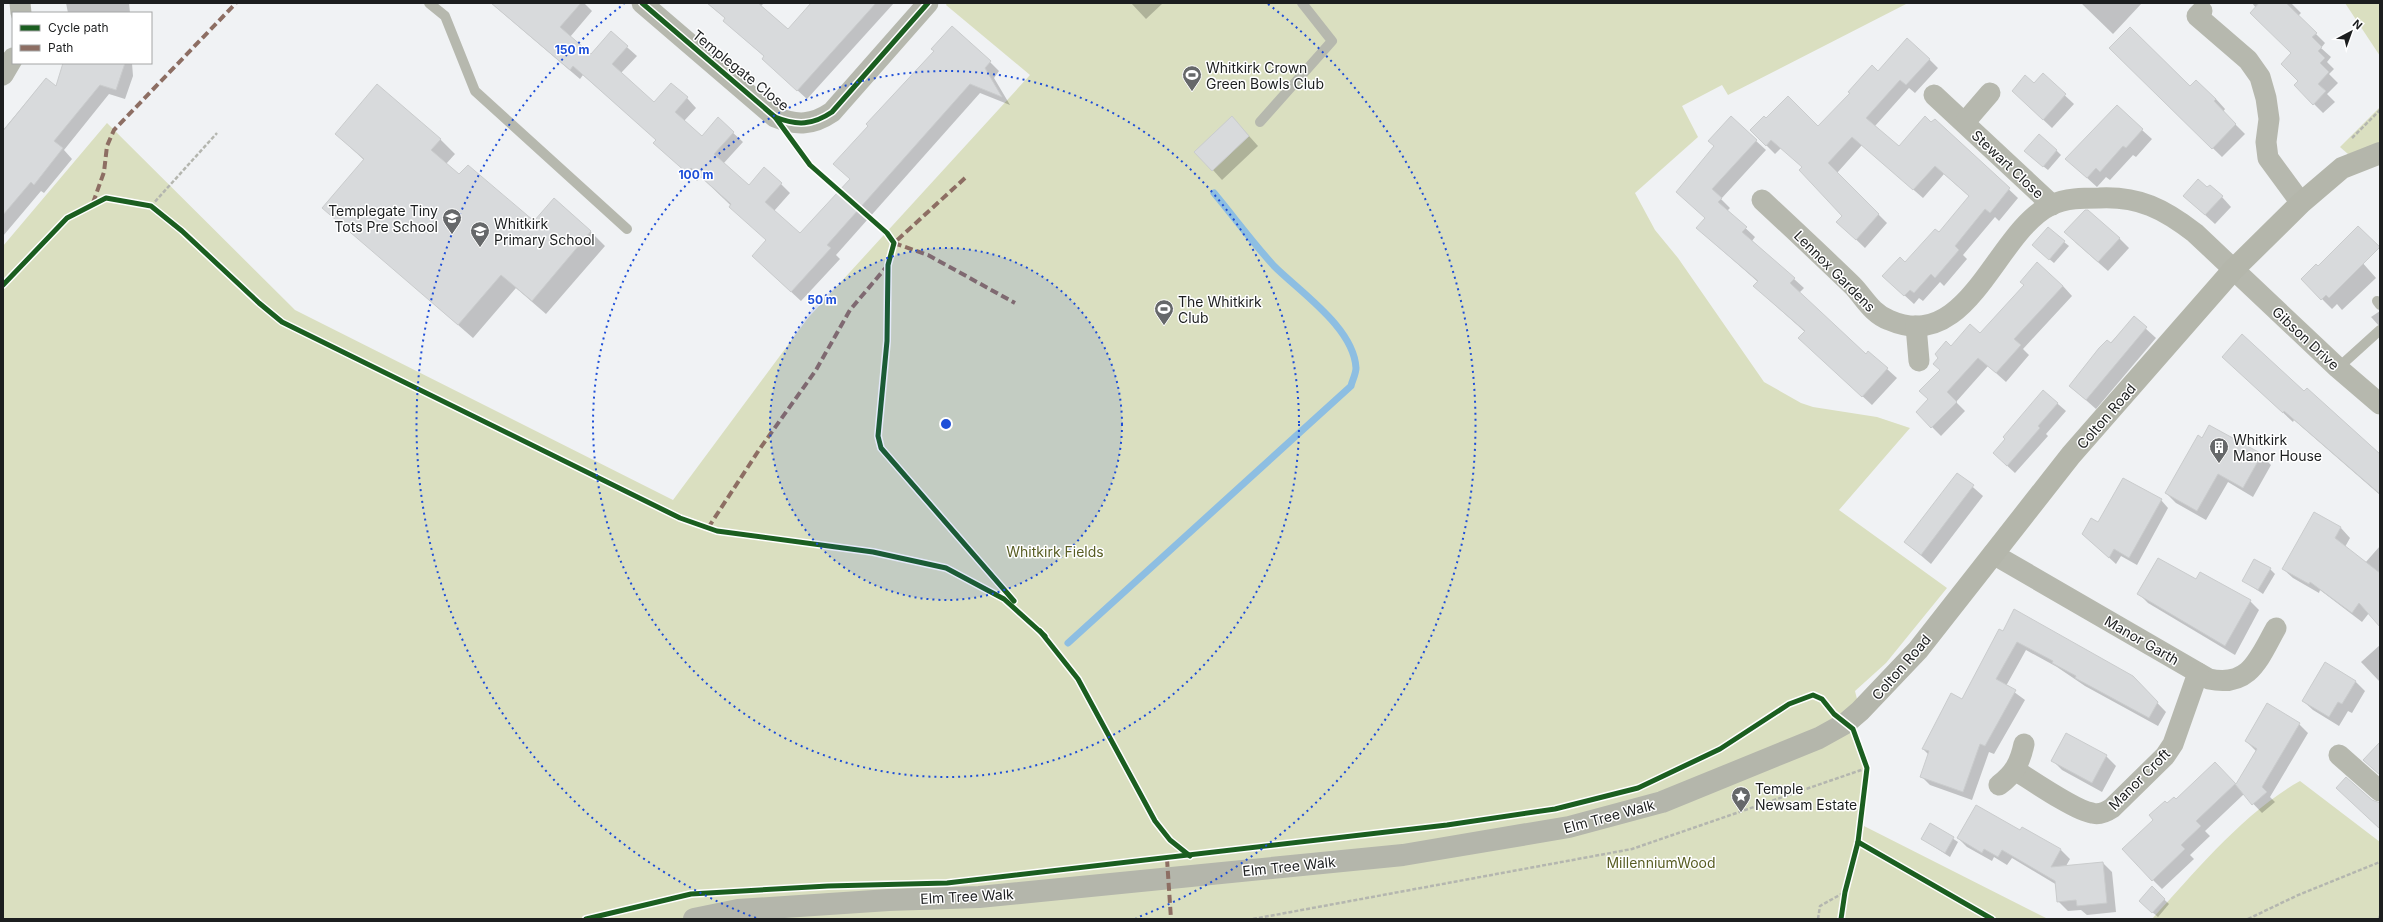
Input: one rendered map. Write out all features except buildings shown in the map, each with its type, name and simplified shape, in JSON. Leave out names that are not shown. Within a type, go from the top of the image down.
[{"type":"street","name":"Templegate Close","points":[[642,3],[775,117],[790,123],[805,124],[820,121],[832,112],[928,3]]},
{"type":"street","points":[[2202,11],[2197,16],[2248,60],[2260,77],[2266,98],[2268,120],[2266,142],[2268,158],[2302,203]]},
{"type":"street","points":[[3,75],[12,60]]},
{"type":"street","name":"Stewart Close","points":[[1965,122],[1990,93]]},
{"type":"street","name":"Stewart Close","points":[[1934,95],[1965,122],[2052,205]]},
{"type":"street","name":"Colton Road","points":[[1860,711],[1918,650],[2071,455],[2233,270],[2302,203],[2342,168],[2380,153]]},
{"type":"street","name":"Lennox Gardens","points":[[1762,200],[1854,287],[1869,306],[1890,321],[1916,326],[1944,318],[1968,300],[1988,276],[2022,228],[2052,205],[2076,199],[2109,197],[2148,203],[2172,215],[2195,233],[2233,270]]},
{"type":"street","name":"Gibson Drive","points":[[2233,270],[2338,368],[2380,404]]},
{"type":"street","points":[[1916,326],[1918,361]]},
{"type":"street","name":"Manor Garth","points":[[1993,554],[2209,679],[2220,682],[2233,680],[2244,676],[2253,668],[2276,628]]},
{"type":"street","name":"Manor Croft","points":[[2015,770],[2084,811],[2098,814],[2106,812],[2112,808],[2165,756],[2179,730],[2198,672]]},
{"type":"street","name":"Elm Tree Walk","points":[[694,919],[738,910],[986,896],[1379,857],[1569,827],[1662,802],[1819,738],[1846,723],[1860,711]]},
{"type":"street","points":[[1999,785],[2015,770],[2021,758],[2024,744]]},
{"type":"street","points":[[2339,755],[2380,791]]},
{"type":"lane","points":[[429,3],[445,16],[475,91],[627,229]]},
{"type":"lane","points":[[1260,122],[1332,41],[1302,3]]},
{"type":"lane","points":[[2338,368],[2380,330]]},
{"type":"path","points":[[151,206],[218,133]]},
{"type":"path","points":[[144,205],[151,206],[157,211]]},
{"type":"path","points":[[1865,762],[1867,768],[1866,775]]},
{"type":"path","points":[[1253,919],[1632,849],[1867,768]]},
{"type":"path","points":[[2248,919],[2296,896],[2380,862]]},
{"type":"path","points":[[1844,899],[1847,885]]},
{"type":"path","points":[[1818,919],[1820,906],[1845,892]]},
{"type":"green space","name":"Whitkirk Fields","points":[[947,3],[1908,3],[1728,95],[1722,85],[1682,106],[1698,137],[1635,193],[1655,230],[1678,258],[1764,382],[1801,403],[1813,407],[1877,417],[1910,428],[1839,510],[1947,588],[1886,663],[1855,691],[1860,711],[1853,729],[1867,768],[1860,824],[2048,919],[3,919],[3,246],[107,123],[295,310],[673,500],[808,318],[1030,75],[946,5]]},
{"type":"green space","points":[[2345,3],[2380,3],[2380,56]]},
{"type":"green space","points":[[2380,107],[2380,153],[2357,162],[2340,147]]},
{"type":"green space","points":[[2300,781],[2380,842],[2380,919],[2152,919],[2203,863],[2240,826],[2279,794]]},
{"type":"waterway","points":[[1068,643],[1351,386],[1355,375],[1356,368],[1353,353],[1346,339],[1336,325],[1311,299],[1274,266],[1214,193]]},
{"type":"marked path","points":[[93,203],[104,172],[107,146],[114,130],[236,3]]},
{"type":"marked path","points":[[965,178],[894,243],[928,255],[1015,303]]},
{"type":"marked path","points":[[708,528],[759,450],[816,370],[850,310],[888,265]]},
{"type":"marked path","points":[[1167,859],[1171,919]]},
{"type":"cycle path","points":[[642,3],[775,117],[798,123],[818,120],[832,112],[928,3]]},
{"type":"cycle path","points":[[775,117],[810,165],[887,233],[894,243],[888,265],[887,341],[878,436],[881,448],[1014,601]]},
{"type":"cycle path","points":[[3,285],[67,218],[106,198],[151,206],[182,231],[259,303],[282,322],[680,518],[717,531],[873,552],[946,568],[1004,599],[1045,636]]},
{"type":"cycle path","points":[[1040,631],[1078,679],[1155,821],[1170,840],[1190,856]]},
{"type":"cycle path","points":[[586,919],[691,894],[828,886],[947,883],[1447,825],[1555,809],[1638,788],[1720,749],[1789,704],[1813,695],[1822,699],[1834,714],[1853,729],[1867,768],[1858,842],[1845,892],[1841,919]]},
{"type":"cycle path","points":[[1858,842],[1992,919]]},
{"type":"place","name":"Whitkirk Crown Green Bowls Club","points":[[1192,92]]},
{"type":"place","name":"Templegate Tiny Tots Pre School","points":[[452,235]]},
{"type":"place","name":"Whitkirk Primary School","points":[[480,248]]},
{"type":"place","name":"The Whitkirk Club","points":[[1164,326]]},
{"type":"place","name":"Whitkirk Manor House","points":[[2219,464]]},
{"type":"place","name":"Temple Newsam Estate","points":[[1741,813]]},
{"type":"park label","name":"MillenniumWood","points":[[1661,862]]}]
